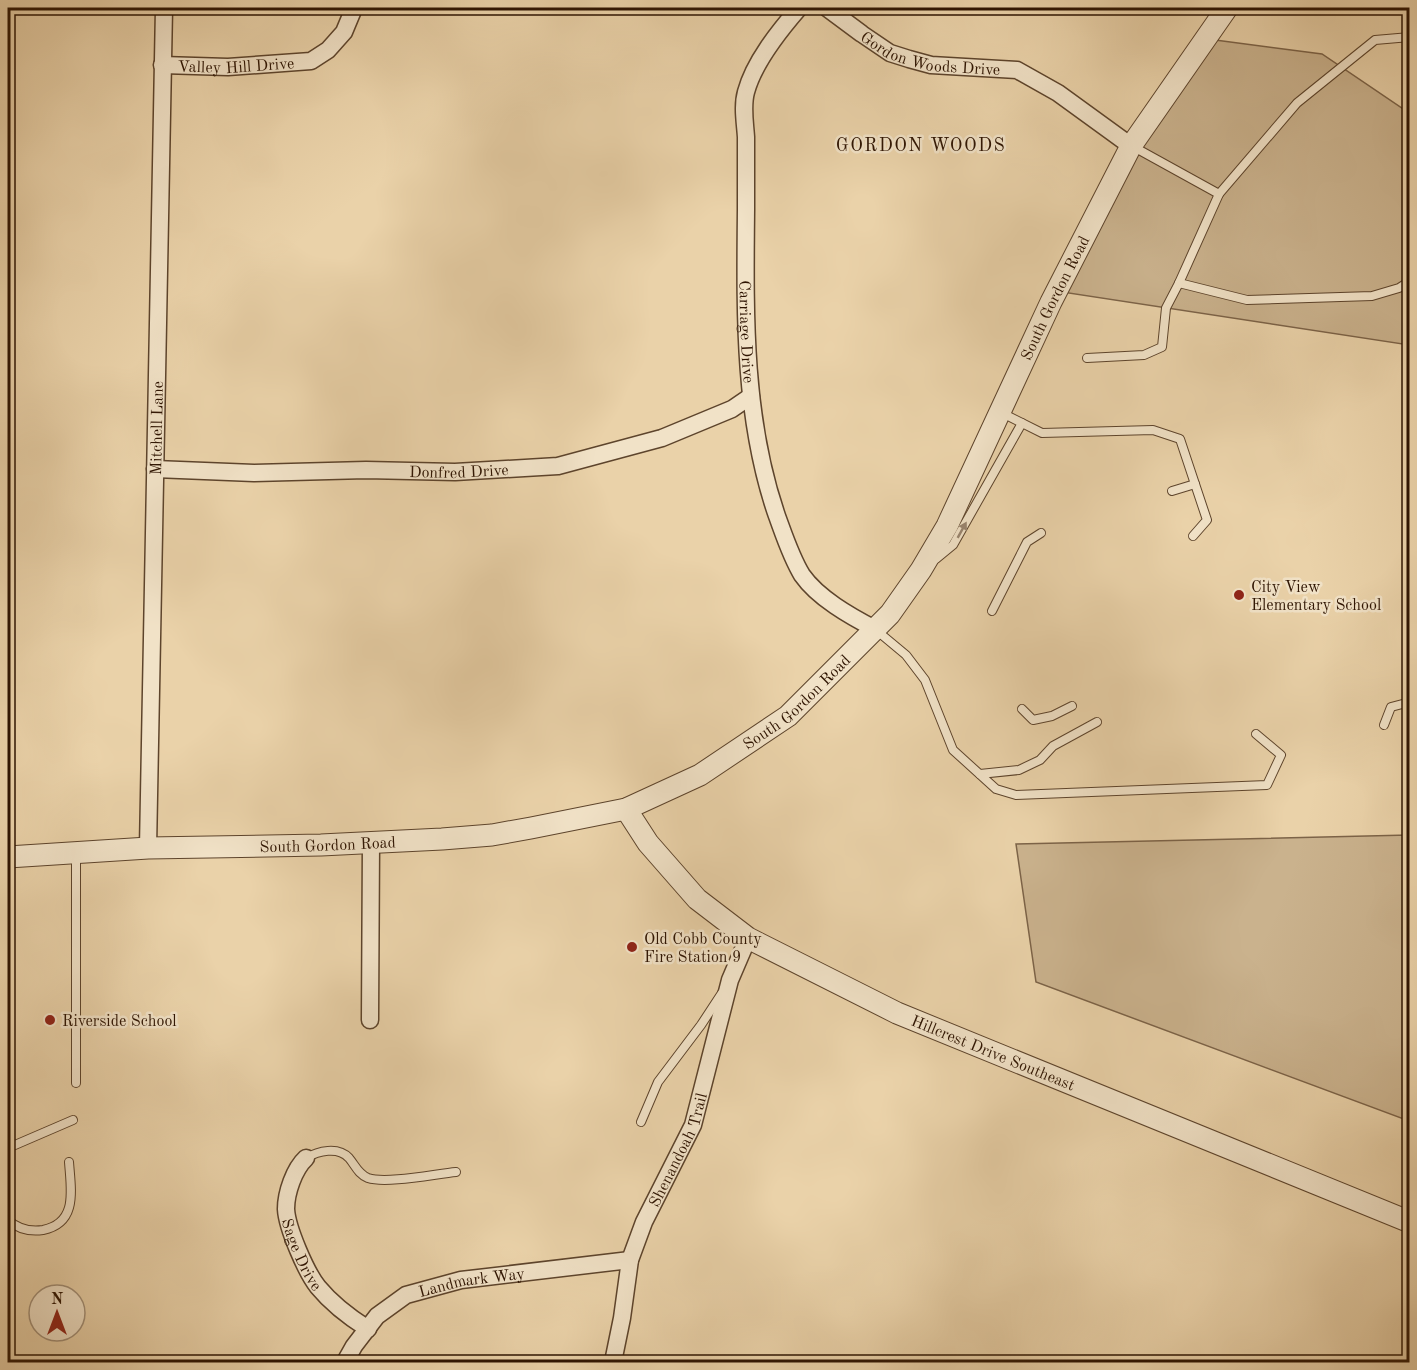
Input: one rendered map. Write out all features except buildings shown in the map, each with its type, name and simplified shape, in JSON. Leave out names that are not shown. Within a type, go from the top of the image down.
[{"type":"street","name":"Mitchell Lane","points":[[148,848],[164,8]]},
{"type":"street","name":"Valley Hill Drive","points":[[162,64],[228,67],[312,61],[328,50],[344,32],[354,8]]},
{"type":"street","name":"Carriage Drive","points":[[799,8],[751,76],[744,102],[747,353],[751,396],[766,486],[781,528],[802,574],[812,586],[834,604],[875,629]]},
{"type":"street","name":"Gordon Woods Drive","points":[[827,8],[890,53],[931,64],[1017,70],[1058,93],[1131,146]]},
{"type":"street","name":"South Gordon Road","points":[[8,857],[148,848],[321,845],[492,835],[626,809],[700,775],[788,716],[890,614],[921,570],[946,526],[1051,302],[1131,146],[1227,8]]},
{"type":"street","name":"Donfred Drive","points":[[155,469],[254,473],[366,470],[455,472],[558,466],[662,438],[732,409],[751,396]]},
{"type":"street","name":"Hillcrest Drive Southeast","points":[[626,809],[648,843],[697,899],[748,938],[897,1013],[1410,1222]]},
{"type":"street","points":[[370,1020],[371,842]]},
{"type":"street","name":"Shenandoah Trail","points":[[613,1362],[630,1260],[644,1222],[693,1125],[730,980],[748,938]]},
{"type":"street","name":"Sage Drive","points":[[306,1158],[293,1175],[286,1209],[306,1268],[318,1286],[345,1315],[368,1329]]},
{"type":"street","name":"Landmark Way","points":[[345,1362],[377,1316],[406,1294],[461,1280],[630,1260]]},
{"type":"lane","points":[[1087,358],[1144,355],[1162,347],[1166,308],[1219,194],[1297,103],[1363,48],[1375,40],[1410,37]]},
{"type":"lane","points":[[1131,146],[1219,194]]},
{"type":"lane","points":[[1179,283],[1247,300],[1372,296],[1399,288],[1410,281]]},
{"type":"lane","points":[[1000,412],[1042,433],[1153,430],[1180,439],[1207,520],[1193,536]]},
{"type":"lane","points":[[921,570],[953,545],[1022,423]]},
{"type":"lane","points":[[1172,491],[1195,484]]},
{"type":"lane","points":[[992,611],[1027,542],[1041,534]]},
{"type":"lane","points":[[875,629],[906,655],[925,680],[952,750],[996,789],[1016,795],[1267,785],[1281,756],[1256,734]]},
{"type":"lane","points":[[1384,725],[1391,707],[1410,702]]},
{"type":"lane","points":[[1022,709],[1033,720],[1052,716],[1072,706]]},
{"type":"lane","points":[[980,774],[1018,770],[1040,760],[1053,746],[1097,722]]},
{"type":"lane","points":[[76,852],[76,1083]]},
{"type":"lane","points":[[641,1122],[658,1082],[701,1025],[730,980]]},
{"type":"lane","points":[[8,1148],[73,1119]]},
{"type":"lane","points":[[306,1158],[314,1154],[333,1151],[348,1158],[359,1172],[369,1178],[384,1179],[456,1172]]},
{"type":"lane","points":[[8,1220],[21,1229],[37,1231],[53,1228],[65,1219],[70,1207],[72,1191],[69,1162]]},
{"type":"shaded area","points":[[1200,38],[1322,54],[1409,113],[1409,345],[1062,292]]},
{"type":"shaded area","points":[[1409,835],[1409,1121],[1036,982],[1016,844]]},
{"type":"place","name":"City View Elementary School","points":[[1239,595]]},
{"type":"place","name":"Old Cobb County Fire Station 9","points":[[632,947]]},
{"type":"place","name":"Riverside School","points":[[50,1020]]},
{"type":"district","name":"GORDON WOODS","points":[[921,145]]}]
